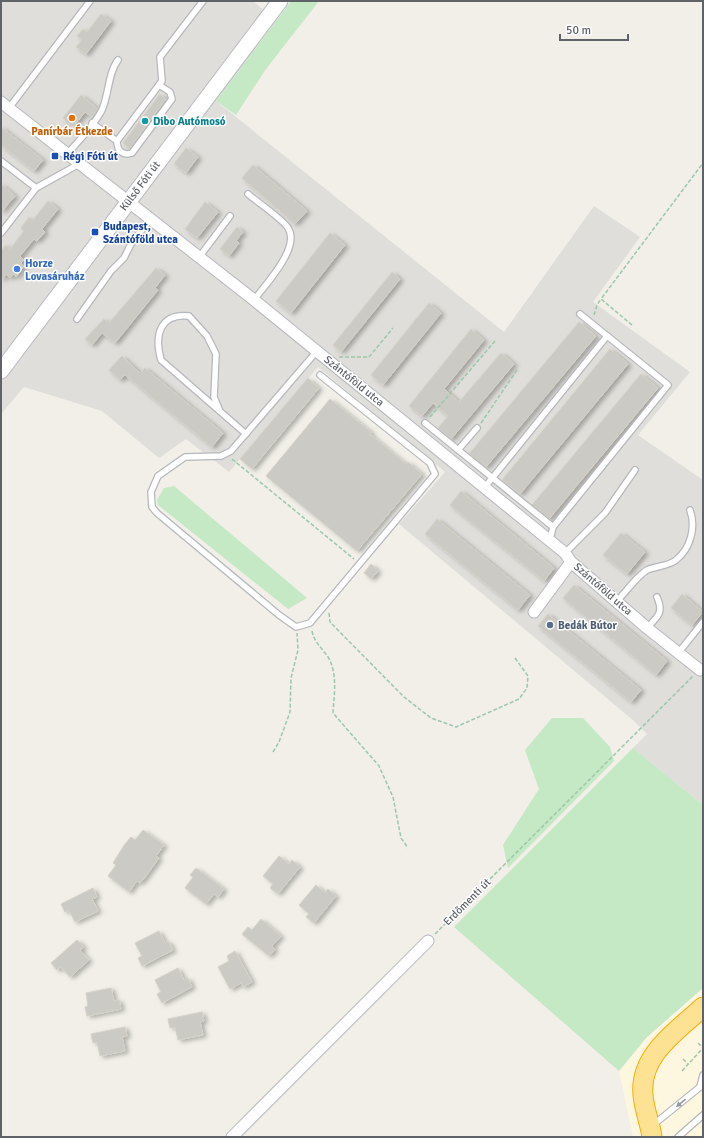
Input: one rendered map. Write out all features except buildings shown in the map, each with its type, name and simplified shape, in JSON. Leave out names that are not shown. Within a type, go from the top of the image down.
[{"type":"highway","points":[[651,1132],[643,1095],[643,1081],[647,1068],[655,1052],[703,1007]]},
{"type":"main road","name":"Külső Fóti út","points":[[1,371],[280,1]]},
{"type":"street","name":"Szántóföld utca","points":[[5,105],[67,155],[200,256],[550,540],[648,628],[678,652],[702,668]]},
{"type":"street","points":[[534,612],[568,557]]},
{"type":"street","points":[[232,1137],[428,941]]},
{"type":"lane","points":[[5,105],[90,1]]},
{"type":"lane","points":[[117,141],[162,81],[160,57],[203,1]]},
{"type":"lane","points":[[67,155],[101,111],[109,88],[112,67],[118,60]]},
{"type":"lane","points":[[92,123],[117,141],[119,150],[127,154],[132,153],[172,99],[170,92],[159,85]]},
{"type":"lane","points":[[1,161],[36,188]]},
{"type":"lane","points":[[1,233],[36,188],[79,164]]},
{"type":"lane","points":[[248,194],[288,228],[292,237],[288,254],[254,300]]},
{"type":"lane","points":[[200,256],[230,216]]},
{"type":"lane","points":[[77,319],[111,271],[124,258],[131,244],[150,218]]},
{"type":"lane","points":[[550,540],[553,527],[668,385],[580,314]]},
{"type":"lane","points":[[219,409],[214,397],[216,354],[207,336],[189,316],[178,315],[166,320],[160,332],[158,348],[161,360],[246,434]]},
{"type":"lane","points":[[485,487],[607,336]]},
{"type":"lane","points":[[317,351],[231,451],[221,456],[185,457],[158,476],[151,492],[152,507],[278,616],[296,627],[310,623],[434,474],[430,463],[320,375]]},
{"type":"lane","points":[[425,423],[553,527]]},
{"type":"lane","points":[[458,450],[477,428]]},
{"type":"lane","points":[[568,557],[605,513],[635,470]]},
{"type":"lane","points":[[617,601],[646,571],[676,560],[688,545],[694,529],[694,519],[690,510]]},
{"type":"lane","points":[[648,628],[660,614],[661,606],[657,597]]},
{"type":"lane","points":[[678,652],[703,622]]},
{"type":"lane","points":[[651,1132],[701,1087],[703,1074]]},
{"type":"lane","points":[[678,1137],[703,1115]]},
{"type":"path","points":[[594,326],[594,312],[601,299],[703,163]]},
{"type":"path","points":[[601,299],[632,325]]},
{"type":"path","points":[[328,360],[342,356],[370,357],[393,328]]},
{"type":"path","points":[[425,423],[495,341]]},
{"type":"path","points":[[477,428],[517,370]]},
{"type":"path","points":[[231,451],[232,460],[359,563]]},
{"type":"path","points":[[328,602],[330,622],[404,697],[431,718],[456,727],[518,699],[527,688],[528,676],[515,658]]},
{"type":"path","points":[[310,623],[313,638],[328,658],[334,673],[333,713],[379,766],[393,797],[401,838],[408,848]]},
{"type":"path","points":[[273,752],[279,742],[290,712],[292,678],[298,650],[296,627]]},
{"type":"path","name":"Erdőmenti út","points":[[428,941],[702,668]]},
{"type":"path","points":[[682,1071],[703,1048],[698,1043]]},
{"type":"path","points":[[683,1059],[688,1064]]},
{"type":"shaded area","points":[[1,1],[253,1],[276,21],[216,101],[504,332],[594,206],[640,237],[593,302],[690,372],[638,435],[703,480],[703,805],[633,748],[647,734],[634,721],[399,524],[445,472],[318,367],[229,472],[186,439],[159,458],[102,411],[24,387],[1,414]]},
{"type":"shaded area","points":[[703,988],[703,1137],[633,1137],[619,1071],[647,1037]]},
{"type":"green space","points":[[291,1],[319,1],[266,69],[236,115],[216,101]]},
{"type":"green space","points":[[174,486],[307,598],[288,609],[158,505],[157,500],[164,488]]},
{"type":"green space","points":[[552,718],[583,718],[610,747],[614,761],[508,868],[503,845],[539,789],[525,750]]},
{"type":"green space","points":[[633,748],[703,805],[703,988],[647,1037],[619,1071],[454,927]]},
{"type":"place","name":"Panírbár Étkezde","points":[[72,118]]},
{"type":"place","name":"Dibo Autómosó","points":[[145,121]]},
{"type":"place","name":"Régi Fóti út","points":[[55,156]]},
{"type":"place","name":"Budapest, Szántóföld utca","points":[[95,232]]},
{"type":"place","name":"Horze Lovasáruház","points":[[17,269]]},
{"type":"place","name":"Bedák Bútor","points":[[550,625]]}]
